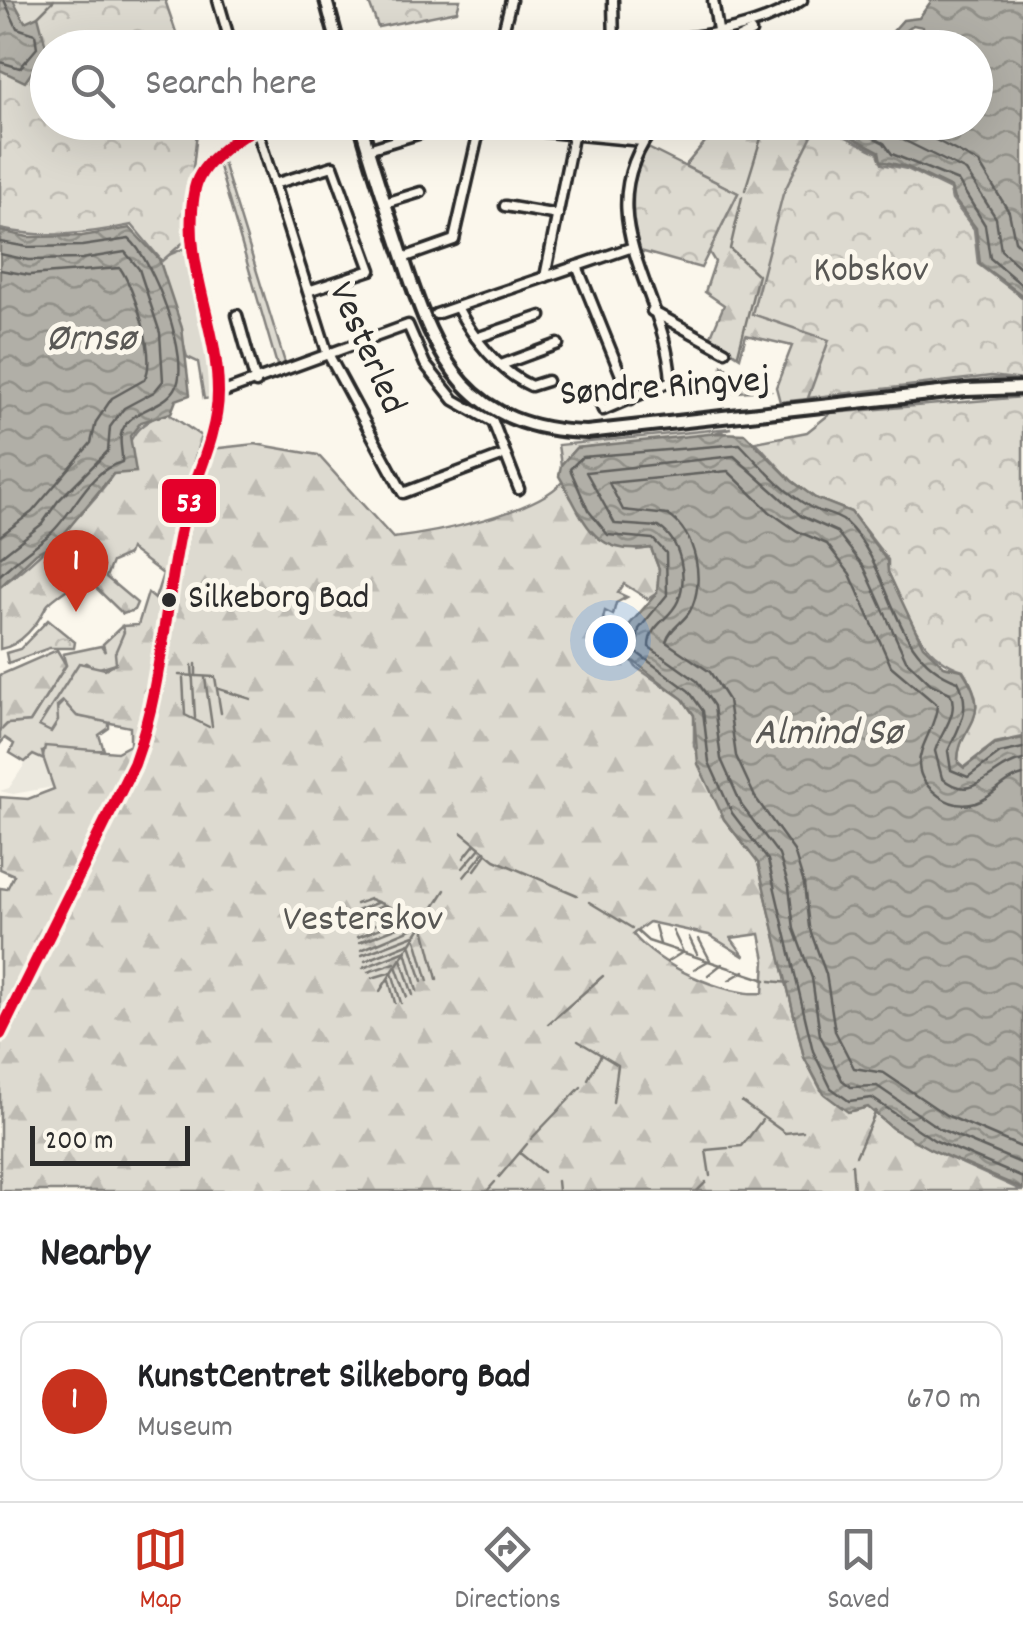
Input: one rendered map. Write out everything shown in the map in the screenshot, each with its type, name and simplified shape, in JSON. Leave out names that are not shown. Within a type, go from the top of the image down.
[{"type":"main road","points":[[326,0],[334,30]]},
{"type":"main road","name":"Søndre Ringvej","points":[[365,140],[432,344],[452,373],[496,411],[540,428],[587,432],[966,390],[1023,388]]},
{"type":"street","points":[[218,0],[227,30]]},
{"type":"street","points":[[504,30],[511,0]]},
{"type":"street","points":[[613,0],[614,30]]},
{"type":"street","points":[[713,0],[720,30]]},
{"type":"street","points":[[729,30],[760,23],[787,4],[802,0]]},
{"type":"street","points":[[0,1034],[142,743],[162,669],[180,538],[211,434],[218,394],[208,321],[193,271],[196,188],[211,163],[238,140]]},
{"type":"street","name":"Vesterled","points":[[261,140],[327,352],[404,492],[499,457]]},
{"type":"street","points":[[368,149],[395,140]]},
{"type":"street","points":[[403,258],[454,240],[477,140]]},
{"type":"street","points":[[545,277],[573,140]]},
{"type":"street","points":[[596,393],[603,410],[670,382],[652,311],[630,248],[630,178],[642,141],[634,140]]},
{"type":"street","points":[[274,184],[333,166],[350,202],[370,270],[308,291]]},
{"type":"street","points":[[385,203],[420,192]]},
{"type":"street","points":[[505,206],[558,215]]},
{"type":"street","points":[[436,314],[630,248]]},
{"type":"street","points":[[577,266],[631,400]]},
{"type":"street","points":[[457,307],[476,338],[501,364],[531,386],[546,381]]},
{"type":"street","points":[[652,311],[725,352]]},
{"type":"street","points":[[236,315],[256,384]]},
{"type":"street","points":[[476,338],[541,316]]},
{"type":"street","points":[[218,394],[256,384],[327,352],[408,325],[425,364],[454,400],[493,422],[519,489]]},
{"type":"street","points":[[501,364],[558,344]]},
{"type":"shaded area","points":[[31,755],[47,763],[84,763],[53,787],[13,794],[0,791],[9,788]]},
{"type":"green space","points":[[0,0],[165,0],[175,30],[30,30],[30,140],[196,140],[185,241],[162,261],[132,225],[66,234],[0,229]]},
{"type":"green space","points":[[368,0],[460,0],[457,11],[378,27]]},
{"type":"green space","name":"Kobskov","points":[[707,140],[857,140],[892,164],[952,188],[954,199],[976,228],[980,264],[1023,296],[1023,380],[994,379],[780,402],[776,387],[792,346],[746,335],[740,357],[710,338],[724,305],[705,292],[715,262],[709,252],[738,193],[685,166]]},
{"type":"green space","name":"Kobskov","points":[[810,140],[852,140],[878,153],[882,164],[907,169],[950,190],[952,200],[974,229],[978,264],[1023,298],[1023,380],[991,376],[808,398],[829,340],[752,314],[783,194]]},
{"type":"green space","points":[[644,146],[738,193],[701,268],[633,249],[633,188]]},
{"type":"green space","points":[[223,162],[286,366],[277,365],[218,163]]},
{"type":"green space","points":[[185,248],[211,354],[214,398],[204,399],[198,362],[187,357],[159,259]]},
{"type":"green space","points":[[722,365],[769,390],[720,393]]},
{"type":"green space","name":"Kobskov","points":[[1023,397],[1023,737],[995,743],[964,767],[958,762],[959,749],[976,711],[976,701],[963,670],[948,664],[925,644],[888,572],[888,560],[851,512],[815,498],[792,481],[756,442],[807,432],[831,413]]},
{"type":"green space","points":[[166,412],[201,436],[168,552],[159,644],[135,740],[115,789],[0,1022],[0,888],[7,889],[14,875],[0,869],[0,797],[28,799],[54,789],[43,757],[45,746],[117,752],[130,745],[130,727],[77,716],[63,701],[57,706],[58,721],[51,732],[39,726],[79,663],[105,669],[116,663],[122,626],[138,625],[148,593],[155,599],[163,574],[130,549],[128,555],[112,562],[106,577],[137,603],[134,610],[123,614],[85,577],[49,603],[22,639],[0,649],[0,587],[91,502],[114,473],[137,430]]},
{"type":"green space","points":[[731,428],[702,437],[576,448],[561,465],[558,445]]},
{"type":"green space","name":"Vesterskov","points":[[255,444],[318,455],[393,538],[508,512],[531,503],[563,481],[571,498],[637,550],[651,548],[659,569],[657,593],[648,599],[624,584],[618,593],[627,597],[616,603],[613,615],[605,611],[603,619],[627,630],[626,651],[636,667],[683,699],[694,715],[694,746],[724,819],[758,862],[804,1057],[821,1090],[853,1111],[868,1107],[892,1128],[930,1149],[1023,1191],[0,1191],[0,1045],[149,739],[191,521],[211,449]],"holes":[[[649,922],[709,935],[745,957],[731,938],[760,934],[765,960],[763,993],[730,990],[692,976],[658,956],[633,934]]]},
{"type":"green space","points":[[48,620],[75,642],[74,648],[49,648],[8,663],[6,653],[20,649]]},
{"type":"green space","points":[[122,626],[116,663],[96,669],[86,663],[39,726],[64,701],[77,716],[109,721],[109,728],[99,735],[104,750],[42,752],[44,760],[33,755],[25,762],[10,753],[14,744],[5,738],[0,744],[0,731],[7,724],[30,722],[66,665],[63,654],[101,646],[105,652],[103,644]]},
{"type":"green space","points":[[57,650],[66,665],[30,722],[7,724],[0,731],[0,675]]},
{"type":"water","points":[[0,0],[13,0],[25,22],[38,16],[42,30],[30,30],[30,75],[25,82],[0,70]]},
{"type":"water","points":[[932,0],[1023,0],[1023,296],[980,264],[976,228],[954,199],[951,188],[907,167],[881,161],[879,151],[858,140],[993,140],[993,30],[924,30],[913,25],[906,30],[894,30],[903,20],[919,18]]},
{"type":"water","name":"Ørnsø","points":[[130,228],[159,259],[182,328],[190,395],[176,400],[171,413],[141,422],[130,436],[136,472],[113,474],[58,541],[36,553],[0,587],[0,231],[28,237],[82,236]]},
{"type":"water","name":"Almind Sø","points":[[718,433],[745,434],[815,498],[851,512],[887,561],[888,572],[923,646],[944,666],[962,670],[972,687],[976,712],[959,750],[958,763],[964,768],[995,744],[1023,738],[1023,1189],[930,1149],[892,1128],[868,1107],[848,1112],[824,1094],[804,1057],[758,863],[724,819],[698,764],[694,715],[683,699],[628,657],[630,624],[657,593],[659,569],[651,548],[615,547],[592,532],[559,476],[561,465],[576,448]]},
{"type":"waterway","points":[[38,16],[54,0]]},
{"type":"waterway","points":[[745,190],[760,140]]},
{"type":"waterway","points":[[738,354],[758,275],[730,249],[742,197]]},
{"type":"waterway","points":[[196,664],[196,676]]},
{"type":"waterway","points":[[192,665],[195,718]]},
{"type":"waterway","points":[[179,675],[215,677],[221,713]]},
{"type":"waterway","points":[[183,678],[185,715],[209,727]]},
{"type":"waterway","points":[[205,678],[212,726]]},
{"type":"waterway","points":[[219,689],[251,699]]},
{"type":"waterway","points":[[462,833],[495,860],[577,895]]},
{"type":"waterway","points":[[464,858],[475,844]]},
{"type":"waterway","points":[[463,868],[480,848]]},
{"type":"waterway","points":[[464,877],[485,851]]},
{"type":"waterway","points":[[475,870],[486,855]]},
{"type":"waterway","points":[[380,991],[445,890]]},
{"type":"waterway","points":[[356,904],[370,899],[424,921]]},
{"type":"waterway","points":[[589,902],[632,928]]},
{"type":"waterway","points":[[354,912],[376,903]]},
{"type":"waterway","points":[[355,918],[385,905]]},
{"type":"waterway","points":[[357,924],[392,909]]},
{"type":"waterway","points":[[357,932],[402,913]]},
{"type":"waterway","points":[[358,937],[408,917]]},
{"type":"waterway","points":[[360,942],[418,919]]},
{"type":"waterway","points":[[361,950],[423,924],[437,979]]},
{"type":"waterway","points":[[655,926],[660,944]]},
{"type":"waterway","points":[[667,962],[683,952],[673,931]]},
{"type":"waterway","points":[[638,932],[648,941],[766,980]]},
{"type":"waterway","points":[[362,955],[417,934]]},
{"type":"waterway","points":[[689,937],[697,954]]},
{"type":"waterway","points":[[416,939],[428,981]]},
{"type":"waterway","points":[[694,969],[710,960],[699,939]]},
{"type":"waterway","points":[[365,961],[410,943]]},
{"type":"waterway","points":[[410,944],[422,981]]},
{"type":"waterway","points":[[363,968],[406,951],[417,991]]},
{"type":"waterway","points":[[401,959],[413,995]]},
{"type":"waterway","points":[[368,972],[395,963]]},
{"type":"waterway","points":[[708,975],[722,964]]},
{"type":"waterway","points":[[396,966],[407,997]]},
{"type":"waterway","points":[[729,980],[744,971]]},
{"type":"waterway","points":[[372,978],[392,972],[401,1003]]},
{"type":"waterway","points":[[548,1024],[603,976]]},
{"type":"waterway","points":[[389,980],[395,1003]]},
{"type":"waterway","points":[[770,981],[790,983]]},
{"type":"waterway","points":[[578,1041],[618,1065],[613,1102]]},
{"type":"waterway","points":[[588,1079],[601,1055]]},
{"type":"waterway","points":[[531,1139],[581,1087]]},
{"type":"waterway","points":[[742,1102],[785,1133],[803,1131]]},
{"type":"waterway","points":[[856,1156],[876,1111]]},
{"type":"waterway","points":[[731,1147],[742,1146],[762,1120]]},
{"type":"waterway","points":[[499,1177],[527,1144]]},
{"type":"waterway","points":[[710,1176],[706,1150],[728,1148]]},
{"type":"waterway","points":[[521,1154],[543,1172]]},
{"type":"waterway","points":[[852,1164],[854,1191]]},
{"type":"waterway","points":[[557,1181],[558,1191]]},
{"type":"waterway","points":[[487,1191],[495,1182]]},
{"type":"waterway","points":[[697,1191],[706,1182]]},
{"type":"transit line","name":"53","points":[[0,1034],[134,764],[144,734],[182,524],[210,443],[217,409],[216,366],[192,241],[195,188],[205,168],[237,140]]},
{"type":"place","name":"Silkeborg Bad","points":[[169,600]]},
{"type":"place","name":"KunstCentret Silkeborg Bad","points":[[76,612]]}]
